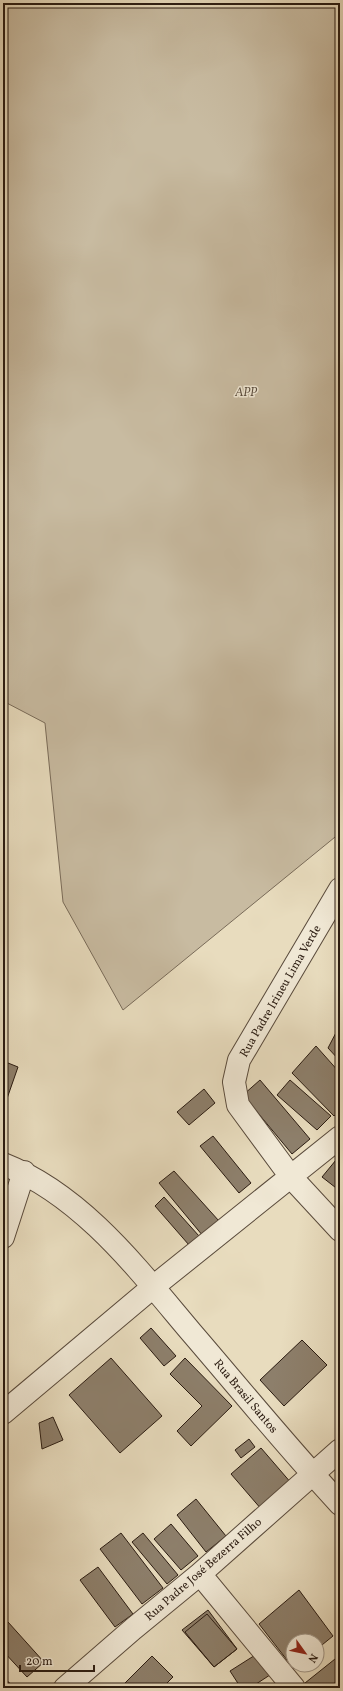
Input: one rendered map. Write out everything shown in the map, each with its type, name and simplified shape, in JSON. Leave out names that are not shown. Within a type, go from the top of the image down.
[{"type":"street","name":"Rua Padre Irineu Lima Verde","points":[[340,888],[239,1060],[234,1082],[238,1105],[290,1177],[340,1230]]},
{"type":"street","points":[[3,1413],[153,1287],[340,1137]]},
{"type":"street","name":"Rua Brasil Santos","points":[[3,1164],[24,1172],[59,1194],[94,1222],[153,1287],[312,1474],[340,1504]]},
{"type":"street","points":[[3,1237],[24,1172]]},
{"type":"street","name":"Rua Padre José Bezerra Filho","points":[[65,1688],[133,1629],[200,1574],[340,1450]]},
{"type":"street","points":[[200,1574],[294,1688]]},
{"type":"green space","name":"APP","points":[[3,3],[340,3],[340,833],[123,1010],[63,902],[45,723],[3,701]]},
{"type":"building","points":[[340,1025],[340,1061],[328,1048]]},
{"type":"building","points":[[316,1046],[340,1073],[340,1110],[334,1116],[292,1073]]},
{"type":"building","points":[[3,1061],[18,1067],[3,1110]]},
{"type":"building","points":[[260,1080],[310,1139],[292,1154],[243,1095]]},
{"type":"building","points":[[290,1080],[331,1116],[317,1130],[277,1095]]},
{"type":"building","points":[[204,1089],[215,1103],[189,1125],[177,1112]]},
{"type":"building","points":[[213,1136],[251,1183],[239,1193],[200,1146]]},
{"type":"building","points":[[336,1160],[340,1162],[340,1191],[322,1177]]},
{"type":"building","points":[[174,1171],[219,1221],[203,1236],[159,1183]]},
{"type":"building","points":[[164,1197],[199,1236],[189,1245],[155,1206]]},
{"type":"building","points":[[151,1328],[176,1356],[164,1366],[140,1338]]},
{"type":"building","points":[[302,1340],[327,1365],[284,1406],[260,1380]]},
{"type":"building","points":[[111,1358],[162,1416],[120,1453],[69,1395]]},
{"type":"building","points":[[185,1358],[232,1406],[191,1446],[177,1431],[202,1406],[170,1374]]},
{"type":"building","points":[[53,1417],[63,1440],[42,1449],[39,1423]]},
{"type":"building","points":[[249,1439],[255,1447],[241,1458],[235,1450]]},
{"type":"building","points":[[261,1448],[292,1484],[262,1510],[231,1474]]},
{"type":"building","points":[[196,1499],[226,1536],[206,1552],[177,1515]]},
{"type":"building","points":[[171,1524],[198,1556],[181,1570],[154,1539]]},
{"type":"building","points":[[121,1533],[163,1588],[142,1604],[100,1549]]},
{"type":"building","points":[[143,1533],[178,1575],[167,1584],[132,1542]]},
{"type":"building","points":[[98,1567],[133,1614],[115,1627],[80,1580]]},
{"type":"building","points":[[299,1590],[333,1636],[325,1642],[325,1633],[285,1633],[285,1657],[259,1624]]},
{"type":"building","points":[[208,1610],[237,1649],[214,1667],[182,1630]]},
{"type":"building","points":[[207,1614],[237,1649],[214,1667],[185,1632]]},
{"type":"building","points":[[8,1622],[44,1662],[27,1677],[3,1651],[3,1626]]},
{"type":"building","points":[[260,1652],[273,1673],[250,1688],[241,1688],[230,1671]]},
{"type":"building","points":[[340,1655],[340,1679],[328,1688],[309,1688],[305,1683],[318,1673],[325,1673],[325,1667]]},
{"type":"building","points":[[152,1656],[173,1677],[162,1688],[120,1688]]},
{"type":"building","points":[[3,1677],[15,1688],[3,1688]]}]
